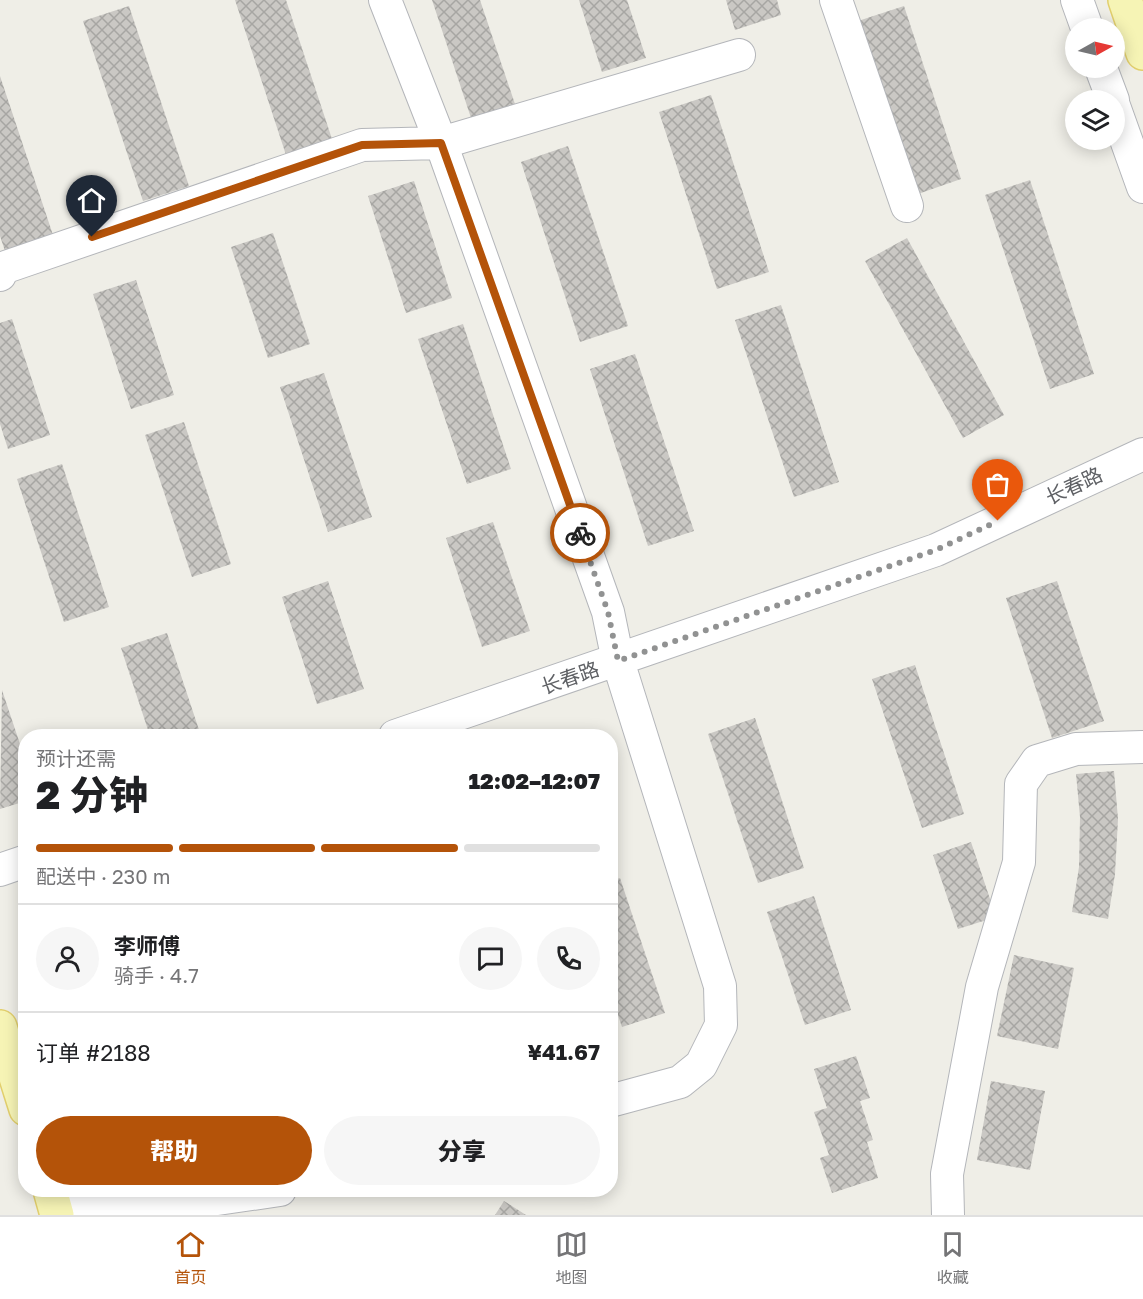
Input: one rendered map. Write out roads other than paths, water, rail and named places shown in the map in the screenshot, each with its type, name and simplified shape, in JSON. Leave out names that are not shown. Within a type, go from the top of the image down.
[{"type":"main road","points":[[1125,0],[1143,53]]},
{"type":"main road","points":[[0,1027],[18,1084]]},
{"type":"street","points":[[385,0],[441,143],[608,612],[618,661],[720,986],[721,1025],[701,1065],[680,1082],[618,1099]]},
{"type":"street","points":[[836,0],[907,206]]},
{"type":"street","points":[[1077,0],[1083,18]]},
{"type":"street","points":[[0,275],[3,268],[362,145],[441,143],[739,55]]},
{"type":"street","points":[[1125,137],[1143,188]]},
{"type":"street","name":"长春路","points":[[416,729],[936,550],[1143,454]]},
{"type":"street","points":[[948,1215],[947,1174],[982,987],[1019,862],[1021,784],[1037,761],[1076,749],[1143,747]]},
{"type":"street","points":[[0,870],[18,864]]},
{"type":"street","points":[[55,1205],[210,1200],[231,1197]]}]
